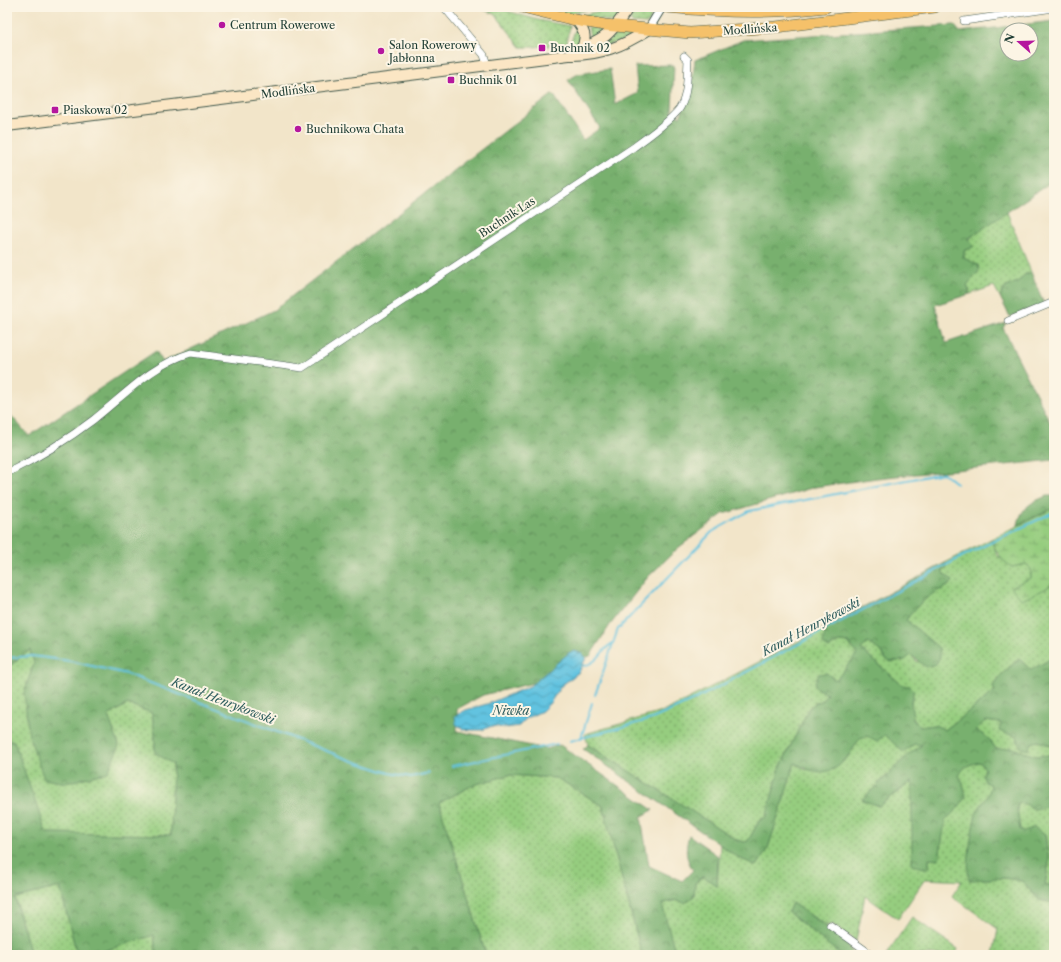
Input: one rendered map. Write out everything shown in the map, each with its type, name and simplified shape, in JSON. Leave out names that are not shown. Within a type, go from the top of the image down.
[{"type":"main road","points":[[522,7],[575,20],[648,30]]},
{"type":"main road","name":"Modlińska","points":[[569,55],[605,37],[616,26],[629,7]]},
{"type":"main road","name":"Modlińska","points":[[666,7],[752,12],[803,10],[826,7]]},
{"type":"main road","name":"Modlińska","points":[[7,126],[487,65],[569,55],[587,55],[621,46],[648,30],[690,33],[776,27],[935,7]]},
{"type":"main road","points":[[575,20],[586,35],[585,42],[581,49]]},
{"type":"street","points":[[444,7],[484,55],[487,65]]},
{"type":"street","points":[[648,30],[662,7]]},
{"type":"street","points":[[964,21],[1054,8]]},
{"type":"street","name":"Buchnik Las","points":[[7,473],[30,462],[80,429],[141,379],[165,363],[180,356],[191,353],[302,368],[634,147],[664,124],[681,107],[687,86],[686,58]]},
{"type":"street","points":[[1008,321],[1054,302]]},
{"type":"street","points":[[830,925],[872,955]]},
{"type":"green space","points":[[477,7],[494,7],[538,20],[570,26],[567,42],[545,46],[521,47],[495,14]]},
{"type":"green space","points":[[538,7],[598,7],[573,13],[572,15]]},
{"type":"green space","points":[[617,7],[625,7],[614,22],[578,16]]},
{"type":"green space","points":[[636,13],[651,15],[650,21],[646,24],[632,23],[630,18]]},
{"type":"green space","points":[[1054,21],[1054,180],[969,238],[973,247],[964,251],[964,258],[978,265],[979,271],[967,285],[970,294],[935,305],[946,343],[1006,323],[1003,328],[1054,430],[1054,460],[877,478],[815,487],[723,514],[678,548],[648,577],[610,625],[590,656],[579,659],[541,681],[483,695],[457,709],[457,731],[547,749],[560,745],[653,810],[641,817],[649,866],[682,881],[693,870],[686,853],[689,835],[718,856],[717,886],[703,876],[695,883],[694,896],[685,903],[674,900],[662,904],[676,955],[642,955],[603,806],[557,778],[509,775],[473,785],[439,803],[486,955],[156,955],[154,935],[91,955],[77,955],[60,887],[15,898],[31,955],[7,955],[7,741],[14,741],[46,833],[171,835],[173,764],[155,753],[155,735],[152,713],[128,704],[108,716],[119,745],[108,772],[66,783],[44,779],[29,736],[24,693],[34,663],[30,650],[7,668],[7,411],[29,436],[156,351],[163,362],[274,310],[553,94],[583,140],[600,128],[568,80],[578,74],[610,69],[615,105],[638,93],[635,66],[674,65],[672,112],[680,117],[691,89],[695,60],[743,40],[954,25],[960,32],[999,27],[999,62],[1039,62],[1039,23]]},
{"type":"green space","points":[[588,27],[607,30],[591,40]]},
{"type":"green space","points":[[576,28],[583,40],[576,47],[568,48]]},
{"type":"green space","points":[[619,31],[635,33],[625,40],[596,48],[608,41]]},
{"type":"green space","points":[[1007,212],[1031,272],[1024,275],[1019,281],[1005,288],[1000,297],[994,286],[970,294],[967,285],[973,277],[971,261],[964,259],[964,251],[967,243],[978,231]]},
{"type":"green space","points":[[1031,272],[1044,304],[1010,317],[1000,297],[1005,288],[1019,281],[1024,275]]},
{"type":"green space","points":[[1047,496],[1054,496],[1054,508],[1018,525],[1019,519],[1028,506]]},
{"type":"green space","points":[[1054,508],[1054,582],[1045,589],[1022,600],[1011,587],[1031,578],[1031,569],[1026,564],[1012,567],[1004,561],[999,555],[991,539]]},
{"type":"green space","points":[[991,539],[997,555],[1012,567],[1026,564],[1031,569],[1031,578],[1012,587],[1045,589],[1054,582],[1054,657],[1031,670],[1019,659],[1004,672],[993,686],[995,691],[945,730],[935,725],[921,727],[913,719],[911,710],[911,701],[914,690],[909,686],[902,685],[861,649],[868,642],[882,652],[885,659],[911,655],[917,662],[928,639],[906,620],[924,600],[937,591],[948,586],[953,581],[942,572],[947,567],[945,563]]},
{"type":"green space","points":[[945,563],[947,567],[942,572],[953,581],[948,586],[937,591],[924,600],[906,620],[939,648],[940,657],[936,664],[926,667],[911,655],[905,660],[891,662],[885,659],[882,652],[868,643],[861,649],[902,685],[909,686],[914,690],[911,701],[913,720],[920,727],[935,725],[945,730],[995,691],[993,686],[1004,672],[1019,659],[1031,670],[1054,657],[1054,747],[1038,741],[1031,743],[1028,750],[1021,748],[1017,737],[999,731],[1001,723],[985,721],[976,730],[989,739],[996,749],[1012,748],[1035,756],[1054,755],[1054,803],[1043,808],[1035,809],[1019,803],[1017,808],[1020,830],[1026,831],[1034,827],[1045,835],[1049,862],[1045,884],[1054,886],[1054,903],[1039,900],[1022,881],[1004,878],[969,880],[969,856],[975,818],[989,793],[991,785],[985,782],[983,775],[985,768],[980,762],[967,766],[959,776],[966,796],[958,808],[945,821],[939,859],[929,858],[929,869],[912,865],[912,781],[879,806],[862,800],[908,755],[922,745],[914,744],[903,752],[885,735],[877,741],[867,736],[860,738],[841,764],[826,772],[817,772],[795,763],[768,848],[757,866],[739,858],[583,749],[588,745],[737,840],[744,842],[748,841],[759,821],[766,817],[780,768],[809,708],[817,702],[822,701],[827,694],[815,687],[815,682],[819,674],[826,673],[836,680],[857,654],[849,643],[839,642],[829,648],[823,644],[826,627]]},
{"type":"green space","points":[[826,627],[824,633],[829,648],[839,642],[849,643],[857,654],[836,680],[826,673],[827,693],[822,701],[817,702],[809,708],[780,768],[766,817],[759,821],[748,841],[744,842],[737,840],[588,745],[585,734],[665,711]]},
{"type":"green space","points":[[30,650],[34,663],[24,693],[119,745],[108,716],[128,704],[152,713],[155,735],[155,753],[173,763],[171,835],[45,833],[14,741],[7,741],[7,668]]},
{"type":"green space","points":[[985,721],[1001,723],[1017,737],[1018,742],[1038,741],[1054,747],[1054,755],[1035,756],[1012,748],[996,749],[989,739],[976,730]]},
{"type":"green space","points":[[885,735],[922,745],[908,755],[862,800],[879,806],[912,781],[913,865],[929,868],[929,858],[939,859],[945,821],[958,808],[963,784],[959,776],[967,766],[973,764],[980,762],[985,768],[983,775],[991,785],[989,795],[982,804],[969,880],[1004,878],[1022,881],[1039,900],[1054,903],[1054,955],[993,955],[998,929],[952,896],[962,881],[925,879],[898,919],[865,896],[856,941],[832,924],[827,926],[792,903],[788,912],[841,955],[676,955],[661,904],[694,896],[695,883],[703,876],[717,886],[720,845],[739,858],[757,866],[768,848],[795,763],[806,770],[848,757],[860,737]]},
{"type":"green space","points":[[509,775],[557,778],[603,806],[642,955],[486,955],[439,803],[473,785]]},
{"type":"green space","points":[[1019,803],[1030,805],[1035,808],[1041,808],[1054,803],[1054,886],[1045,885],[1049,862],[1045,835],[1020,830],[1017,808]]},
{"type":"green space","points":[[60,887],[77,955],[31,955],[15,898]]},
{"type":"green space","points":[[792,903],[847,941],[853,955],[841,955],[788,912]]},
{"type":"green space","points":[[912,917],[958,949],[955,955],[886,955]]},
{"type":"green space","points":[[154,935],[156,955],[91,955]]},
{"type":"water","name":"Niwka","points":[[575,651],[583,654],[586,658],[579,672],[561,686],[550,703],[542,711],[527,718],[519,726],[506,728],[492,726],[482,730],[472,730],[462,729],[456,724],[455,716],[466,710],[487,704],[530,686],[570,652]]},
{"type":"waterway","points":[[595,695],[618,629],[712,532],[749,511],[943,473],[957,484]]},
{"type":"waterway","name":"Kanał Henrykowski","points":[[570,741],[652,719],[692,701],[967,554],[1054,512]]},
{"type":"waterway","points":[[584,666],[594,661],[613,643]]},
{"type":"waterway","name":"Kanał Henrykowski","points":[[7,658],[32,656],[70,661],[127,674],[350,760],[389,773],[411,777],[429,773]]},
{"type":"waterway","points":[[581,738],[592,703]]},
{"type":"waterway","name":"Kanał Henrykowski","points":[[452,766],[557,744]]},
{"type":"place","name":"Centrum Rowerowe","points":[[222,25]]},
{"type":"place","name":"Buchnik 02","points":[[542,48]]},
{"type":"place","name":"Salon Rowerowy Jabłonna","points":[[381,51]]},
{"type":"place","name":"Buchnik 01","points":[[451,80]]},
{"type":"place","name":"Piaskowa 02","points":[[55,110]]},
{"type":"place","name":"Buchnikowa Chata","points":[[298,129]]}]
